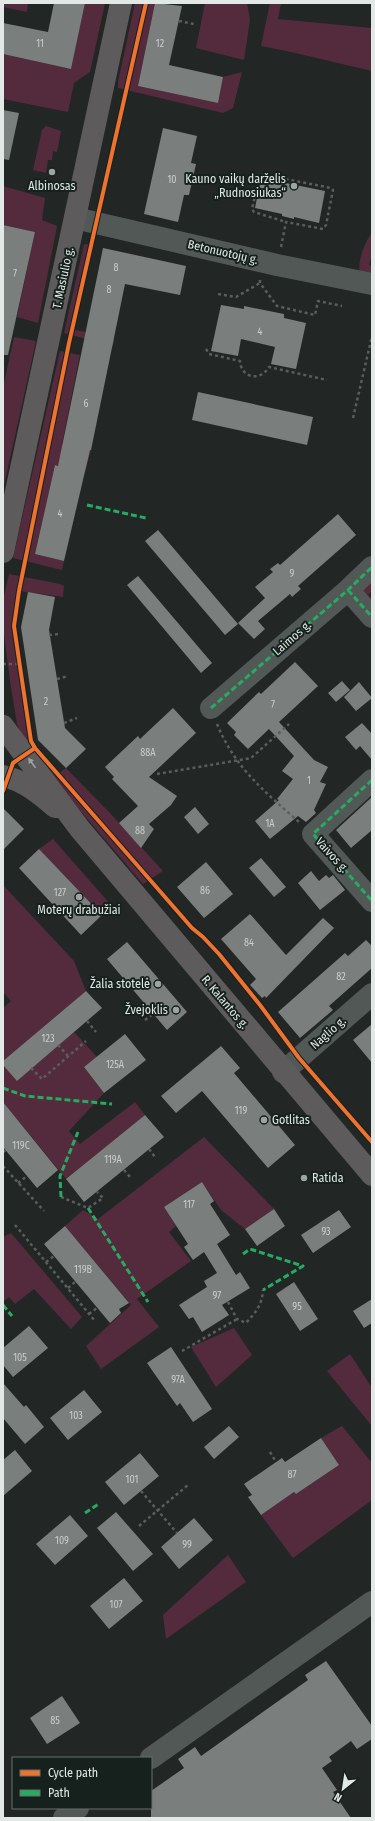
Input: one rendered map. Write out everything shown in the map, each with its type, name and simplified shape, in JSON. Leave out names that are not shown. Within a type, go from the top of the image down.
[{"type":"main road","name":"T. Masiulio g.","points":[[3,552],[121,3]]},
{"type":"main road","name":"R. Kalantos g.","points":[[3,726],[80,829],[283,1072],[372,1175]]},
{"type":"main road","name":"R. Kalantos g.","points":[[3,776],[8,777],[37,792],[80,829]]},
{"type":"street","name":"Betonuotojų g.","points":[[75,218],[277,265],[372,284]]},
{"type":"street","name":"Laimos g.","points":[[211,708],[348,590],[372,567]]},
{"type":"street","points":[[348,590],[372,617]]},
{"type":"street","name":"Vaivos g.","points":[[372,780],[313,834],[372,901]]},
{"type":"street","name":"Naglio g.","points":[[283,1072],[372,994]]},
{"type":"street","points":[[152,1757],[372,1602]]},
{"type":"street","points":[[64,1818],[77,1809]]},
{"type":"path","points":[[179,21],[194,24]]},
{"type":"path","points":[[260,174],[331,188],[333,190],[326,225],[323,229],[286,222],[254,212],[252,209],[260,174]]},
{"type":"path","points":[[277,265],[286,222]]},
{"type":"path","points":[[218,294],[236,297],[260,283],[277,306],[315,315],[318,302],[342,306]]},
{"type":"path","points":[[353,418],[372,336]]},
{"type":"path","points":[[206,349],[209,354],[240,361],[242,370],[249,376],[254,377],[263,375],[269,367],[327,380]]},
{"type":"path","points":[[50,635],[60,634]]},
{"type":"path","points":[[3,664],[20,664]]},
{"type":"path","points":[[57,679],[68,676]]},
{"type":"path","points":[[211,708],[225,744],[237,762],[271,797],[313,834]]},
{"type":"path","points":[[64,723],[77,718]]},
{"type":"path","points":[[157,774],[237,762],[251,758],[289,724]]},
{"type":"path","points":[[115,985],[123,978]]},
{"type":"path","points":[[145,1020],[153,1014]]},
{"type":"path","points":[[87,1021],[96,1032]]},
{"type":"path","points":[[31,1068],[42,1079],[86,1041]]},
{"type":"path","points":[[58,1045],[68,1056]]},
{"type":"path","points":[[149,1149],[155,1157]]},
{"type":"path","points":[[3,1166],[44,1210]]},
{"type":"path","points":[[124,1170],[130,1177]]},
{"type":"path","points":[[18,1183],[27,1176]]},
{"type":"path","points":[[61,1197],[88,1208],[103,1198],[97,1192]]},
{"type":"path","points":[[15,1224],[95,1321]]},
{"type":"path","points":[[46,1262],[54,1256]]},
{"type":"path","points":[[68,1288],[75,1282]]},
{"type":"path","points":[[228,1302],[237,1319],[246,1323],[257,1311],[262,1299],[263,1290]]},
{"type":"path","points":[[89,1314],[97,1308]]},
{"type":"path","points":[[182,1351],[237,1319]]},
{"type":"path","points":[[270,1452],[276,1462]]},
{"type":"path","points":[[139,1526],[188,1485]]},
{"type":"path","points":[[141,1490],[177,1533]]},
{"type":"shaded area","points":[[3,3],[28,3],[27,12],[3,7]]},
{"type":"shaded area","points":[[85,3],[105,3],[90,72],[74,83],[68,112],[3,99],[3,54],[71,69]]},
{"type":"shaded area","points":[[135,3],[155,3],[138,86],[218,103],[223,77],[242,72],[233,108],[223,113],[118,88]]},
{"type":"shaded area","points":[[205,3],[247,3],[250,20],[244,60],[196,48]]},
{"type":"shaded area","points":[[270,3],[281,3],[278,19],[372,28],[372,71],[261,46]]},
{"type":"shaded area","points":[[46,126],[61,131],[57,152],[53,151],[52,160],[48,160],[46,173],[33,170],[42,130]]},
{"type":"shaded area","points":[[3,186],[45,198],[42,220],[57,226],[38,323],[17,317],[35,232],[3,225]]},
{"type":"shaded area","points":[[372,233],[372,254],[369,265],[372,266],[372,278],[360,273],[359,268],[362,252]]},
{"type":"shaded area","points":[[84,244],[92,245],[72,329],[114,339],[113,346],[64,333]]},
{"type":"shaded area","points":[[14,337],[36,341],[3,490],[3,388]]},
{"type":"shaded area","points":[[60,351],[80,355],[62,444],[91,450],[85,472],[55,465],[35,554],[64,561],[62,570],[13,558]]},
{"type":"shaded area","points":[[9,574],[64,586],[63,597],[19,591],[14,626],[31,741],[35,748],[58,774],[66,768],[163,871],[143,884],[36,759],[25,742],[17,724],[3,626],[3,600]]},
{"type":"shaded area","points":[[372,579],[372,591],[368,595],[372,599],[372,609],[359,593]]},
{"type":"shaded area","points":[[53,839],[111,905],[102,915],[39,849]]},
{"type":"shaded area","points":[[3,885],[74,961],[86,991],[3,1061],[3,1008],[11,1001],[3,992]]},
{"type":"shaded area","points":[[74,1032],[97,1057],[84,1067],[104,1093],[69,1131],[80,1144],[135,1102],[145,1115],[66,1179],[3,1102],[3,1065],[17,1080]]},
{"type":"shaded area","points":[[204,1137],[274,1209],[245,1229],[221,1210],[202,1182],[164,1207],[176,1226],[169,1232],[191,1261],[137,1299],[159,1327],[101,1369],[86,1346],[131,1305],[65,1226],[83,1210],[98,1219]]},
{"type":"shaded area","points":[[11,1233],[82,1317],[71,1329],[34,1289],[15,1304],[9,1297],[3,1302],[3,1237]]},
{"type":"shaded area","points":[[234,1328],[252,1355],[216,1387],[191,1347]]},
{"type":"shaded area","points":[[350,1354],[372,1388],[371,1425],[327,1371]]},
{"type":"shaded area","points":[[342,1426],[372,1463],[372,1500],[293,1558],[261,1515],[294,1492],[296,1494],[339,1465],[321,1438]]},
{"type":"shaded area","points":[[228,1555],[246,1582],[166,1639],[163,1615]]},
{"type":"building","points":[[54,3],[85,3],[71,69],[3,54],[3,23],[48,32]]},
{"type":"building","points":[[155,3],[182,6],[169,65],[223,77],[218,103],[138,86]]},
{"type":"building","points":[[3,110],[19,113],[9,160],[3,159]]},
{"type":"building","points":[[163,128],[197,136],[191,163],[196,164],[189,195],[184,195],[178,222],[144,214]]},
{"type":"building","points":[[261,178],[325,191],[319,223],[294,217],[294,219],[282,216],[282,214],[255,208]]},
{"type":"building","points":[[3,225],[35,232],[8,355],[3,355]]},
{"type":"building","points":[[103,248],[186,266],[180,295],[125,284],[91,450],[64,561],[35,554],[55,465],[58,466]]},
{"type":"building","points":[[221,305],[244,309],[244,306],[284,314],[284,318],[306,323],[296,369],[271,364],[275,347],[241,339],[238,356],[211,351]]},
{"type":"building","points":[[198,392],[313,417],[307,445],[192,420]]},
{"type":"building","points":[[338,514],[356,535],[298,586],[301,589],[292,597],[290,594],[258,621],[265,629],[254,639],[238,623],[265,598],[255,587],[273,572],[270,569],[278,563],[280,565]]},
{"type":"building","points":[[158,530],[238,624],[225,635],[145,541]]},
{"type":"building","points":[[138,576],[212,663],[201,673],[127,585]]},
{"type":"building","points":[[28,592],[55,597],[49,630],[65,728],[86,749],[66,768],[38,740],[21,627]]},
{"type":"building","points":[[295,662],[318,686],[279,722],[314,760],[328,767],[320,782],[326,784],[314,810],[316,813],[306,822],[298,816],[270,839],[255,821],[279,800],[277,799],[293,779],[282,771],[294,756],[269,729],[248,749],[234,735],[236,732],[227,723],[259,692],[261,694]]},
{"type":"building","points":[[342,681],[350,690],[336,702],[328,693]]},
{"type":"building","points":[[359,682],[372,698],[356,711],[344,697]]},
{"type":"building","points":[[173,708],[196,733],[149,777],[177,796],[171,805],[149,824],[154,829],[141,848],[119,823],[138,806],[112,779],[114,777],[105,767],[138,736],[140,739]]},
{"type":"building","points":[[362,723],[372,734],[372,760],[360,746],[356,750],[345,737]]},
{"type":"building","points":[[372,797],[372,830],[351,848],[336,830]]},
{"type":"building","points":[[195,807],[209,824],[198,834],[184,817]]},
{"type":"building","points":[[3,808],[24,829],[3,850]]},
{"type":"building","points":[[39,849],[102,915],[81,935],[19,868]]},
{"type":"building","points":[[261,858],[286,887],[274,897],[249,868]]},
{"type":"building","points":[[206,862],[233,894],[204,918],[177,887]]},
{"type":"building","points":[[311,871],[319,881],[326,875],[329,878],[333,875],[345,890],[320,910],[298,883]]},
{"type":"building","points":[[250,914],[286,955],[323,918],[334,928],[266,998],[265,996],[262,998],[250,985],[256,979],[221,939]]},
{"type":"building","points":[[366,940],[372,946],[372,968],[329,1006],[333,1010],[300,1038],[278,1012],[345,953],[348,956]]},
{"type":"building","points":[[127,942],[187,1012],[167,1030],[107,959]]},
{"type":"building","points":[[86,991],[102,1008],[17,1081],[3,1065],[3,1061]]},
{"type":"building","points":[[372,1024],[372,1063],[353,1040]]},
{"type":"building","points":[[125,1034],[146,1060],[104,1093],[84,1067]]},
{"type":"building","points":[[221,1046],[240,1068],[234,1073],[295,1145],[268,1168],[202,1091],[176,1113],[161,1096]]},
{"type":"building","points":[[3,1102],[58,1170],[37,1188],[3,1147]]},
{"type":"building","points":[[145,1115],[164,1137],[84,1202],[66,1179]]},
{"type":"building","points":[[202,1182],[214,1201],[210,1204],[230,1235],[217,1244],[236,1275],[240,1272],[250,1288],[222,1305],[229,1315],[202,1332],[193,1317],[189,1319],[179,1305],[207,1287],[204,1281],[217,1273],[204,1252],[193,1260],[184,1247],[188,1244],[164,1207]]},
{"type":"building","points":[[274,1209],[285,1226],[257,1246],[245,1229]]},
{"type":"building","points":[[339,1210],[351,1227],[313,1253],[301,1235]]},
{"type":"building","points":[[65,1226],[129,1303],[119,1309],[121,1313],[110,1323],[44,1244]]},
{"type":"building","points":[[294,1282],[318,1319],[300,1331],[276,1294]]},
{"type":"building","points":[[372,1299],[372,1323],[364,1328],[353,1311]]},
{"type":"building","points":[[29,1326],[48,1348],[13,1377],[3,1365],[3,1348]]},
{"type":"building","points":[[171,1347],[212,1409],[193,1422],[180,1403],[177,1406],[147,1363]]},
{"type":"building","points":[[3,1383],[24,1407],[26,1405],[44,1427],[25,1444],[3,1418]]},
{"type":"building","points":[[84,1390],[102,1412],[68,1440],[50,1418]]},
{"type":"building","points":[[229,1426],[239,1437],[214,1459],[204,1447]]},
{"type":"building","points":[[321,1438],[339,1465],[296,1494],[294,1492],[261,1515],[248,1497],[252,1495],[244,1484],[282,1458],[285,1462]]},
{"type":"building","points":[[15,1450],[32,1471],[3,1496],[3,1460]]},
{"type":"building","points":[[140,1453],[159,1476],[124,1505],[105,1482]]},
{"type":"building","points":[[116,1512],[153,1554],[133,1571],[97,1528]]},
{"type":"building","points":[[70,1515],[88,1536],[55,1565],[36,1544]]},
{"type":"building","points":[[194,1518],[213,1540],[179,1569],[161,1547]]},
{"type":"building","points":[[124,1578],[143,1601],[109,1629],[90,1606]]},
{"type":"building","points":[[326,1661],[372,1726],[372,1739],[357,1749],[351,1741],[329,1757],[332,1761],[322,1768],[337,1790],[333,1792],[351,1818],[151,1818],[152,1790],[184,1768],[178,1759],[195,1747],[201,1756],[308,1680],[305,1675]]},
{"type":"building","points":[[62,1696],[80,1723],[47,1744],[30,1718]]},
{"type":"marked path","points":[[87,505],[146,518]]},
{"type":"marked path","points":[[211,708],[348,590],[372,567]]},
{"type":"marked path","points":[[348,590],[372,617]]},
{"type":"marked path","points":[[372,780],[313,834],[372,901]]},
{"type":"marked path","points":[[3,1088],[25,1096],[112,1104]]},
{"type":"marked path","points":[[61,1197],[60,1176],[78,1132]]},
{"type":"marked path","points":[[88,1208],[148,1302]]},
{"type":"marked path","points":[[243,1254],[250,1249],[303,1266],[263,1290]]},
{"type":"marked path","points":[[3,1305],[12,1316]]},
{"type":"marked path","points":[[85,1513],[100,1503]]},
{"type":"cycle path","points":[[146,3],[69,343],[19,591],[14,626],[31,741],[35,748],[192,928],[219,954],[260,1005],[299,1058],[372,1142]]},
{"type":"cycle path","points":[[3,791],[13,763],[35,748]]},
{"type":"place","name":"Albinosas","points":[[52,172]]},
{"type":"place","name":"Kauno vaikų darželis „Rudnosiukas“","points":[[294,186]]},
{"type":"place","name":"Moterų drabužiai","points":[[79,897]]},
{"type":"place","name":"Žalia stotelė","points":[[158,984]]},
{"type":"place","name":"Žvejoklis","points":[[176,1010]]},
{"type":"place","name":"Gotlitas","points":[[264,1120]]},
{"type":"place","name":"Ratida","points":[[304,1178]]}]
